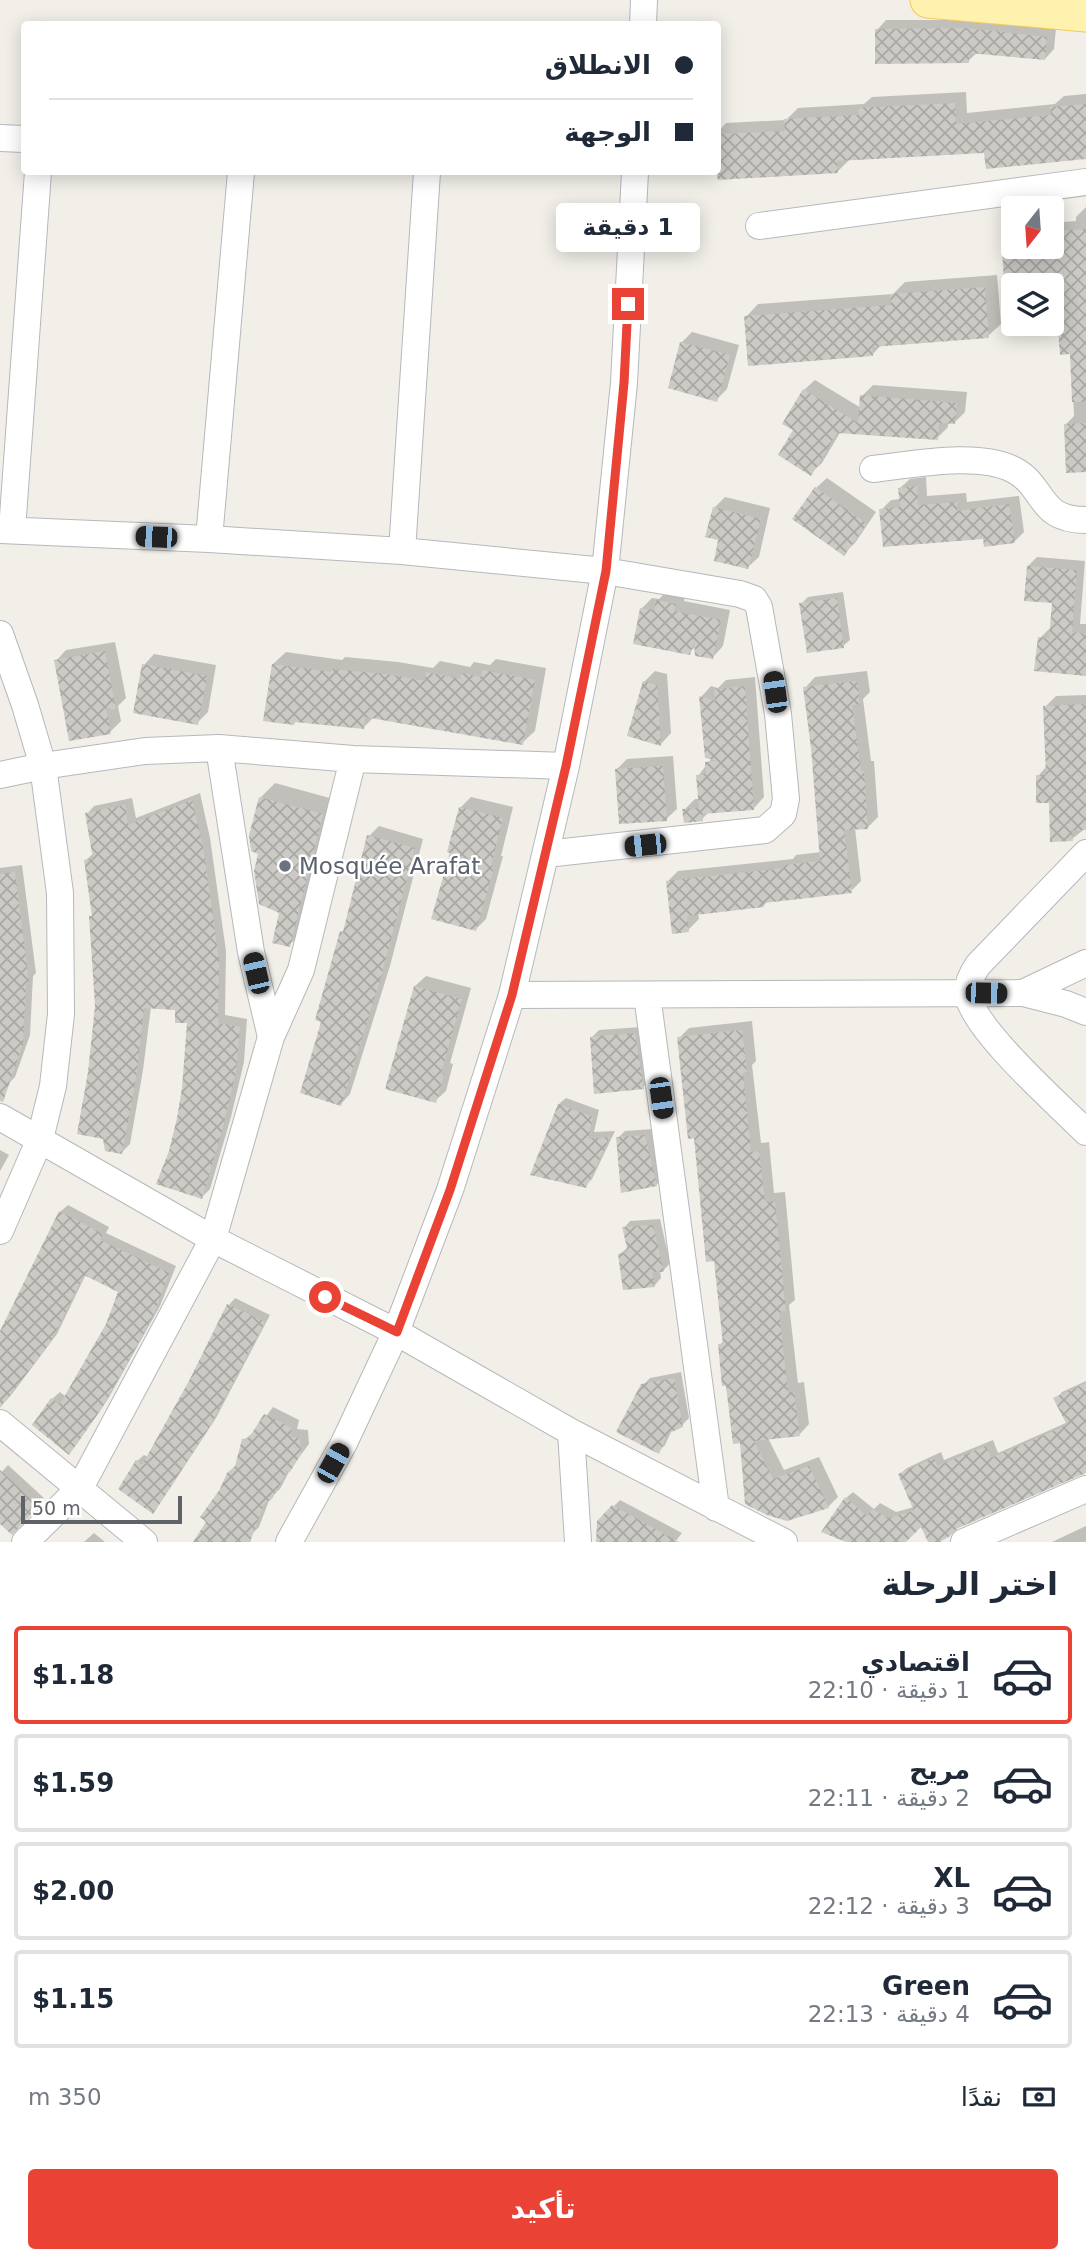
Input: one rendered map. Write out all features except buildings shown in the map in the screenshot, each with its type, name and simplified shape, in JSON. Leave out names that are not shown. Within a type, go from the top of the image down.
[{"type":"main road","points":[[928,0],[1086,14]]},
{"type":"street","points":[[643,21],[644,0]]},
{"type":"street","points":[[0,138],[21,139]]},
{"type":"street","points":[[38,175],[6,530],[402,551],[606,571],[740,594],[754,599],[759,607],[778,714],[786,799],[783,814],[765,831],[546,854]]},
{"type":"street","points":[[209,539],[241,175]]},
{"type":"street","points":[[402,551],[427,175]]},
{"type":"street","points":[[289,1542],[344,1443],[397,1332],[450,1190],[512,995],[566,766],[606,571],[624,383],[635,175]]},
{"type":"street","points":[[759,226],[1086,182]]},
{"type":"street","points":[[873,469],[951,462],[985,462],[1011,468],[1024,477],[1053,513],[1074,520],[1086,520]]},
{"type":"street","points":[[0,634],[43,765],[60,893],[61,1014],[53,1086],[40,1139],[0,1231]]},
{"type":"street","points":[[0,775],[43,765],[145,751],[219,748],[353,759],[566,766]]},
{"type":"street","points":[[219,748],[251,952],[271,1037]]},
{"type":"street","points":[[25,1542],[80,1488],[213,1239],[271,1037],[300,970],[353,759]]},
{"type":"street","points":[[1086,853],[978,965],[971,976],[967,993],[974,1013],[989,1034],[1086,1132]]},
{"type":"street","points":[[1023,993],[1086,962]]},
{"type":"street","points":[[512,995],[1023,993],[1086,1012]]},
{"type":"street","points":[[647,995],[716,1508]]},
{"type":"street","points":[[0,1117],[213,1239],[397,1332],[571,1432],[784,1542]]},
{"type":"street","points":[[0,1423],[144,1542]]},
{"type":"street","points":[[571,1432],[578,1542]]},
{"type":"street","points":[[964,1542],[1086,1489]]},
{"type":"place","name":"Mosquée Arafat","points":[[285,866]]},
{"type":"route","points":[[325,1297],[397,1332],[450,1190],[512,995],[566,766],[606,571],[624,383],[628,304]]}]
